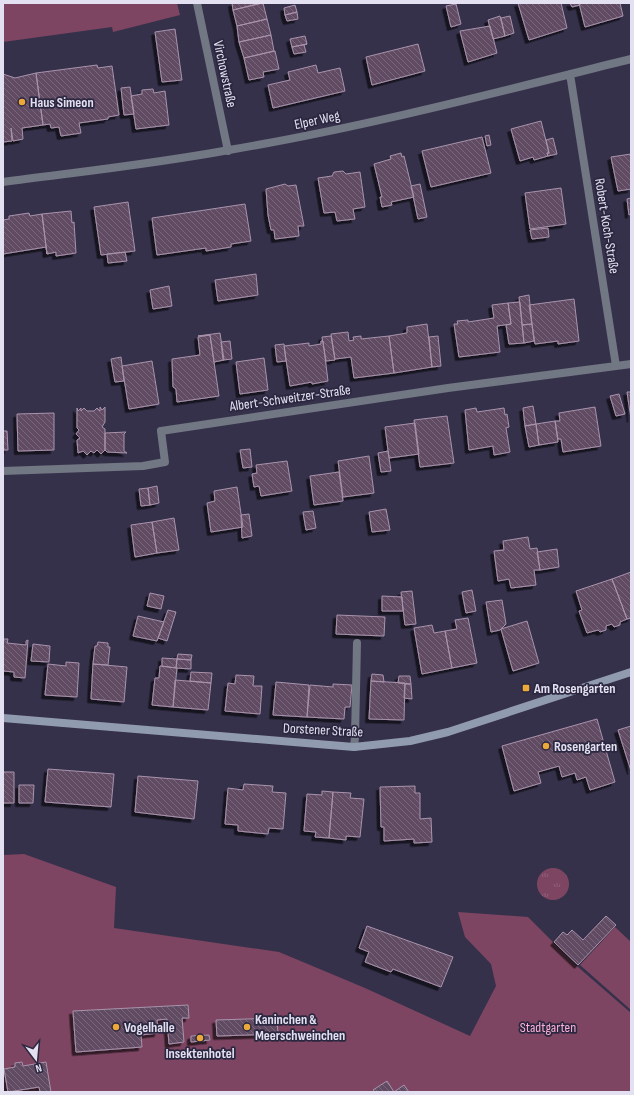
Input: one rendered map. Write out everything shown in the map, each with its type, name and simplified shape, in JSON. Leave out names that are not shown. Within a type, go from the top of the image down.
[{"type":"main road","name":"Dorstener Straße","points":[[3,718],[354,747],[410,741],[448,732],[631,672]]},
{"type":"street","name":"Virchowstraße","points":[[197,3],[228,151]]},
{"type":"street","name":"Elper Weg","points":[[3,182],[228,151],[465,101],[631,59]]},
{"type":"street","name":"Robert-Koch-Straße","points":[[570,74],[616,366]]},
{"type":"street","points":[[616,366],[631,364]]},
{"type":"street","name":"Albert-Schweitzer-Straße","points":[[3,471],[135,467],[165,462],[161,430],[448,388],[616,366]]},
{"type":"street","points":[[354,747],[356,737],[357,643]]},
{"type":"green space","points":[[3,3],[177,3],[180,15],[113,32],[112,27],[3,42]]},
{"type":"green space","name":"Stadtgarten","points":[[24,854],[116,887],[114,928],[279,952],[365,988],[470,1036],[496,986],[491,964],[465,937],[458,912],[528,917],[578,967],[631,1013],[631,1092],[3,1092],[3,855]]},
{"type":"green space","points":[[556,868],[562,870],[567,875],[569,884],[567,893],[562,898],[550,900],[544,898],[539,893],[537,881],[539,875],[544,870]]},
{"type":"green space","points":[[615,927],[631,942],[631,1010],[580,965]]},
{"type":"building","points":[[232,3],[261,3],[233,10]]},
{"type":"building","points":[[263,3],[267,19],[237,26],[233,10]]},
{"type":"building","points":[[518,3],[561,3],[567,28],[529,40]]},
{"type":"building","points":[[570,3],[579,3],[580,5],[572,7]]},
{"type":"building","points":[[579,3],[620,3],[623,16],[585,27]]},
{"type":"building","points":[[456,4],[461,24],[451,27],[446,6]]},
{"type":"building","points":[[295,5],[297,12],[285,15],[284,8]]},
{"type":"building","points":[[297,12],[298,19],[287,21],[285,15]]},
{"type":"building","points":[[500,16],[505,36],[493,39],[488,20]]},
{"type":"building","points":[[510,16],[514,33],[505,36],[501,18]]},
{"type":"building","points":[[267,19],[271,35],[239,42],[237,26]]},
{"type":"building","points":[[490,26],[497,53],[468,62],[460,31]]},
{"type":"building","points":[[175,29],[182,80],[162,82],[155,32]]},
{"type":"building","points":[[271,35],[274,51],[244,58],[239,42]]},
{"type":"building","points":[[305,36],[307,44],[292,47],[290,39]]},
{"type":"building","points":[[307,44],[304,45],[306,52],[294,54],[292,47]]},
{"type":"building","points":[[418,44],[425,71],[372,85],[366,57]]},
{"type":"building","points":[[275,51],[279,69],[263,72],[264,77],[249,80],[244,58]]},
{"type":"building","points":[[97,65],[98,68],[112,66],[119,115],[108,117],[108,119],[79,123],[81,133],[61,136],[59,127],[51,128],[50,124],[43,125],[36,73]]},
{"type":"building","points":[[316,65],[318,73],[340,68],[345,91],[273,108],[268,85],[290,80],[288,72]]},
{"type":"building","name":"Haus Simeon","points":[[36,73],[43,125],[22,128],[23,139],[13,141],[11,128],[12,141],[3,142],[3,74],[15,78]]},
{"type":"building","points":[[130,87],[134,114],[124,115],[121,88]]},
{"type":"building","points":[[153,89],[154,93],[165,91],[169,125],[136,129],[131,96],[142,94],[142,90]]},
{"type":"building","points":[[541,121],[549,153],[547,153],[548,156],[534,160],[533,157],[520,161],[511,129]]},
{"type":"building","points":[[489,135],[491,145],[487,146],[485,136]]},
{"type":"building","points":[[482,137],[491,173],[431,187],[422,151]]},
{"type":"building","points":[[553,138],[557,154],[548,156],[547,153],[549,153],[546,140]]},
{"type":"building","points":[[401,153],[402,157],[404,156],[414,197],[391,202],[392,205],[382,207],[380,197],[382,197],[374,164],[391,159],[390,156]]},
{"type":"building","points":[[631,154],[631,189],[618,191],[611,157]]},
{"type":"building","points":[[343,171],[346,174],[360,172],[365,207],[353,209],[355,219],[337,221],[335,212],[324,213],[318,178],[332,176],[334,172]]},
{"type":"building","points":[[285,184],[288,186],[296,185],[304,226],[298,226],[299,236],[275,239],[274,230],[271,230],[268,215],[266,189]]},
{"type":"building","points":[[420,184],[427,217],[418,219],[411,186]]},
{"type":"building","points":[[561,188],[566,224],[530,229],[525,193]]},
{"type":"building","points":[[631,198],[631,214],[629,215],[627,199]]},
{"type":"building","points":[[128,202],[135,251],[101,255],[94,207]]},
{"type":"building","points":[[245,204],[251,241],[231,244],[231,247],[206,251],[206,248],[157,255],[152,218]]},
{"type":"building","points":[[71,211],[72,223],[74,222],[76,253],[56,256],[56,252],[47,254],[42,214]]},
{"type":"building","points":[[29,213],[30,216],[42,214],[47,254],[46,247],[3,254],[3,220],[9,219],[9,216]]},
{"type":"building","points":[[548,228],[549,237],[532,239],[530,230]]},
{"type":"building","points":[[125,252],[127,261],[108,263],[107,254]]},
{"type":"building","points":[[256,274],[258,295],[218,301],[215,280]]},
{"type":"building","points":[[169,286],[172,306],[153,309],[150,290]]},
{"type":"building","points":[[529,295],[532,324],[522,325],[519,297]]},
{"type":"building","points":[[574,299],[579,341],[558,344],[558,341],[535,344],[529,305]]},
{"type":"building","points":[[520,302],[524,343],[509,344],[506,325],[511,324],[508,303]]},
{"type":"building","points":[[508,303],[511,324],[497,326],[500,352],[459,357],[454,324],[458,324],[457,321],[468,320],[468,322],[494,318],[492,305]]},
{"type":"building","points":[[427,324],[432,367],[394,373],[389,336],[407,333],[407,327]]},
{"type":"building","points":[[532,324],[534,341],[524,343],[522,325]]},
{"type":"building","points":[[348,332],[349,341],[354,340],[353,337],[361,336],[361,339],[389,336],[394,373],[354,378],[351,357],[335,359],[331,334]]},
{"type":"building","points":[[220,333],[224,360],[214,362],[210,335],[198,336]]},
{"type":"building","points":[[210,335],[219,396],[177,402],[176,389],[173,387],[172,359],[200,355],[198,337]]},
{"type":"building","points":[[331,336],[335,360],[326,361],[322,337]]},
{"type":"building","points":[[438,336],[441,366],[432,367],[429,337]]},
{"type":"building","points":[[230,341],[232,359],[223,360],[221,342]]},
{"type":"building","points":[[321,341],[323,341],[328,381],[290,386],[284,346],[309,343],[309,346],[321,344]]},
{"type":"building","points":[[284,344],[286,361],[277,362],[275,345]]},
{"type":"building","points":[[121,357],[124,381],[115,382],[111,359]]},
{"type":"building","points":[[264,358],[268,390],[240,394],[236,362]]},
{"type":"building","points":[[152,361],[159,404],[129,409],[122,366]]},
{"type":"building","points":[[627,392],[631,392],[631,419]]},
{"type":"building","points":[[619,394],[625,414],[616,416],[610,396]]},
{"type":"building","points":[[533,406],[536,424],[525,426],[523,408]]},
{"type":"building","points":[[100,407],[102,410],[105,407],[105,422],[102,427],[105,429],[105,450],[101,454],[97,450],[94,453],[91,451],[87,455],[83,451],[78,453],[77,440],[80,438],[76,434],[79,430],[77,428],[77,408],[78,411],[81,408],[81,411],[84,408],[87,411],[94,411],[97,408],[100,411]]},
{"type":"building","points":[[595,407],[601,446],[563,452],[561,439],[558,439],[555,421],[560,421],[559,413]]},
{"type":"building","points":[[476,408],[477,412],[504,408],[505,415],[507,414],[509,427],[506,428],[510,452],[494,455],[493,446],[469,450],[465,410]]},
{"type":"building","points":[[54,413],[54,450],[18,451],[17,414]]},
{"type":"building","points":[[447,416],[454,463],[420,467],[414,420]]},
{"type":"building","points":[[555,421],[558,442],[539,445],[536,424]]},
{"type":"building","points":[[415,423],[419,454],[389,458],[385,427]]},
{"type":"building","points":[[536,424],[539,445],[529,447],[525,426]]},
{"type":"building","points":[[3,431],[7,431],[8,450],[3,450]]},
{"type":"building","points":[[126,432],[124,434],[124,451],[127,453],[107,452],[105,450],[105,433]]},
{"type":"building","points":[[250,449],[252,467],[243,468],[240,450]]},
{"type":"building","points":[[388,451],[391,471],[381,472],[378,453]]},
{"type":"building","points":[[369,456],[374,493],[343,497],[338,461]]},
{"type":"building","points":[[287,461],[292,491],[261,496],[259,486],[254,487],[252,474],[257,473],[256,465]]},
{"type":"building","points":[[339,472],[343,501],[314,505],[310,476]]},
{"type":"building","points":[[157,486],[159,503],[150,505],[148,488]]},
{"type":"building","points":[[237,487],[243,527],[211,532],[207,503],[215,501],[214,491]]},
{"type":"building","points":[[148,488],[150,505],[141,506],[139,489]]},
{"type":"building","points":[[386,509],[390,530],[372,532],[369,512]]},
{"type":"building","points":[[313,511],[316,528],[306,530],[303,512]]},
{"type":"building","points":[[249,514],[252,536],[242,538],[241,515]]},
{"type":"building","points":[[174,518],[179,550],[157,553],[152,522]]},
{"type":"building","points":[[152,522],[157,553],[135,557],[131,525]]},
{"type":"building","points":[[528,537],[530,549],[537,548],[540,570],[534,570],[536,585],[511,588],[509,579],[498,581],[494,551],[504,550],[503,541]]},
{"type":"building","points":[[557,549],[559,567],[540,570],[537,552]]},
{"type":"building","points":[[631,572],[631,618],[627,619],[612,579]]},
{"type":"building","points":[[612,579],[627,619],[620,622],[620,625],[614,627],[612,624],[606,626],[606,630],[600,632],[598,630],[587,633],[579,611],[582,610],[576,591]]},
{"type":"building","points":[[472,590],[476,611],[466,613],[462,592]]},
{"type":"building","points":[[412,591],[416,624],[405,625],[401,592]]},
{"type":"building","points":[[150,593],[164,596],[161,609],[147,606]]},
{"type":"building","points":[[382,596],[402,597],[403,611],[382,611]]},
{"type":"building","points":[[502,600],[506,624],[500,630],[491,632],[486,602]]},
{"type":"building","points":[[168,610],[176,612],[167,641],[158,638]]},
{"type":"building","points":[[337,615],[385,617],[384,636],[336,634]]},
{"type":"building","points":[[138,616],[164,622],[157,641],[133,636]]},
{"type":"building","points":[[468,618],[477,663],[452,668],[445,631],[457,629],[455,620]]},
{"type":"building","points":[[527,621],[539,663],[513,671],[501,629]]},
{"type":"building","points":[[432,625],[434,633],[445,631],[452,668],[422,674],[414,628]]},
{"type":"building","points":[[3,639],[8,639],[7,643],[26,645],[26,641],[28,640],[25,678],[14,677],[14,672],[3,671]]},
{"type":"building","points":[[98,642],[108,643],[108,647],[110,647],[108,665],[93,664],[95,646],[97,646]]},
{"type":"building","points":[[33,644],[50,646],[49,662],[31,661]]},
{"type":"building","points":[[178,654],[192,655],[191,660],[177,659]]},
{"type":"building","points":[[162,658],[177,659],[176,668],[162,666]]},
{"type":"building","points":[[177,659],[191,660],[191,669],[176,668]]},
{"type":"building","points":[[66,662],[79,663],[77,697],[45,695],[48,664],[66,666]]},
{"type":"building","points":[[93,664],[127,667],[124,702],[91,699]]},
{"type":"building","points":[[160,666],[177,668],[173,707],[152,705],[155,678],[159,678]]},
{"type":"building","points":[[191,672],[212,673],[211,683],[190,681]]},
{"type":"building","points":[[372,674],[383,675],[384,682],[371,681]]},
{"type":"building","points":[[236,675],[254,676],[253,686],[262,686],[260,714],[225,711],[228,683],[235,684]]},
{"type":"building","points":[[399,676],[410,676],[411,684],[398,683]]},
{"type":"building","points":[[175,680],[211,683],[208,710],[173,707]]},
{"type":"building","points":[[371,681],[405,683],[404,720],[369,719]]},
{"type":"building","points":[[276,682],[309,685],[307,717],[273,715]]},
{"type":"building","points":[[333,684],[352,685],[350,707],[345,707],[344,719],[307,717],[310,685],[333,687]]},
{"type":"building","points":[[405,684],[411,684],[412,699],[404,698]]},
{"type":"building","points":[[597,719],[615,782],[590,790],[586,777],[577,780],[575,773],[562,777],[559,766],[538,772],[541,783],[514,791],[502,746]]},
{"type":"building","points":[[631,726],[631,771],[618,730]]},
{"type":"building","points":[[48,769],[114,774],[111,807],[45,802]]},
{"type":"building","points":[[3,772],[14,772],[14,803],[3,803]]},
{"type":"building","points":[[138,776],[198,781],[194,819],[135,812]]},
{"type":"building","points":[[244,784],[273,786],[272,792],[286,793],[283,829],[269,828],[268,834],[238,831],[238,825],[225,824],[228,788],[243,790]]},
{"type":"building","points":[[19,785],[34,785],[33,803],[19,803]]},
{"type":"building","points":[[415,786],[415,793],[420,793],[420,819],[431,818],[432,842],[414,843],[414,839],[384,841],[384,827],[381,827],[380,787]]},
{"type":"building","points":[[322,791],[333,792],[329,838],[315,837],[316,832],[304,831],[307,794],[322,795]]},
{"type":"building","points":[[333,792],[351,793],[350,798],[364,799],[360,837],[346,836],[346,840],[329,838]]},
{"type":"building","points":[[606,916],[616,925],[578,965],[554,942],[563,932],[567,935],[572,930],[583,940]]},
{"type":"building","points":[[367,926],[453,957],[441,987],[393,969],[391,972],[365,962],[369,952],[359,948]]},
{"type":"building","name":"Vogelhalle","points":[[188,1005],[189,1018],[182,1018],[184,1042],[169,1044],[167,1019],[157,1020],[158,1033],[141,1035],[142,1047],[76,1052],[73,1011]]},
{"type":"building","name":"Kaninchen & Meerschweinchen","points":[[277,1018],[278,1034],[217,1036],[216,1020]]},
{"type":"building","name":"Insektenhotel","points":[[209,1035],[210,1040],[191,1042],[191,1036]]},
{"type":"building","points":[[22,1062],[23,1066],[46,1062],[51,1092],[40,1092],[39,1087],[8,1092],[4,1069],[15,1067],[15,1063]]},
{"type":"building","points":[[387,1081],[394,1092],[375,1092],[373,1090]]},
{"type":"building","points":[[404,1085],[409,1092],[394,1092]]},
{"type":"place","name":"Haus Simeon","points":[[22,102]]},
{"type":"place","name":"Am Rosengarten","points":[[526,688]]},
{"type":"place","name":"Rosengarten","points":[[546,746]]},
{"type":"place","name":"Vogelhalle","points":[[116,1027]]},
{"type":"place","name":"Kaninchen & Meerschweinchen","points":[[247,1027]]},
{"type":"place","name":"Insektenhotel","points":[[200,1038]]}]
